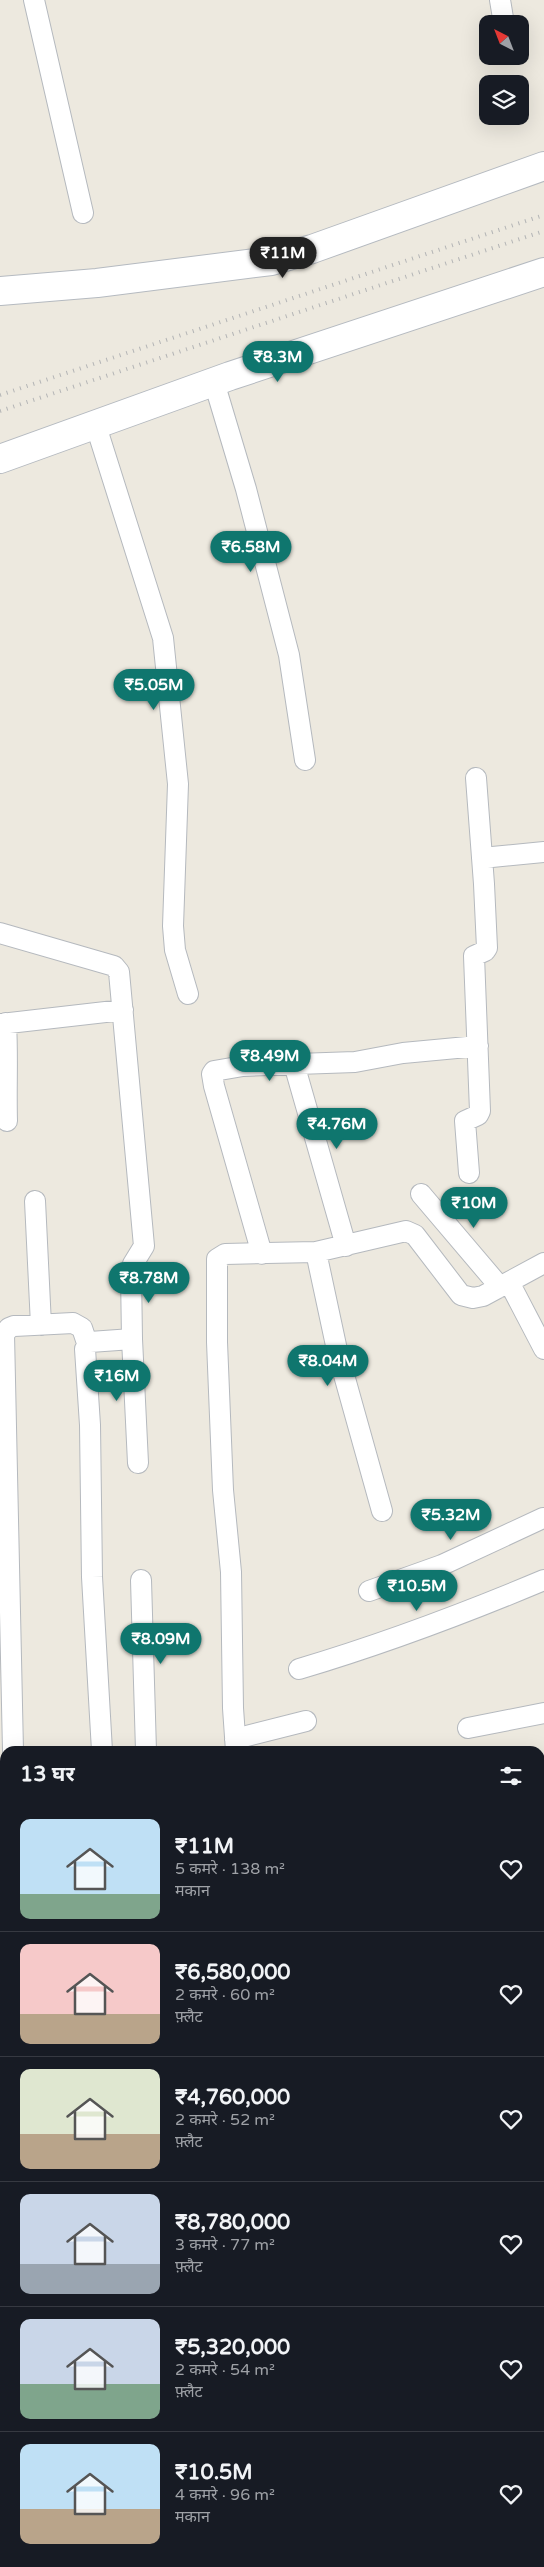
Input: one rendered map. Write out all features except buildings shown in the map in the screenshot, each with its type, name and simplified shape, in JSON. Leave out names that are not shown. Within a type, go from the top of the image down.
[{"type":"street","points":[[34,0],[83,213]]},
{"type":"street","points":[[500,0],[502,15]]},
{"type":"street","points":[[0,292],[97,283],[271,261],[312,249],[544,166]]},
{"type":"street","points":[[0,459],[214,382],[544,272]]},
{"type":"street","points":[[214,382],[249,499],[289,655],[305,760]]},
{"type":"street","points":[[96,426],[163,638],[178,784],[173,926],[175,950],[188,994]]},
{"type":"street","points":[[469,1173],[465,1123],[467,1118],[476,1116],[480,1111],[474,956],[476,953],[485,951],[487,948],[476,778]]},
{"type":"street","points":[[482,858],[544,852]]},
{"type":"street","points":[[0,933],[114,966],[119,972],[144,1246],[131,1269],[132,1339],[138,1463]]},
{"type":"street","points":[[7,1121],[6,1089],[9,1073],[3,1024],[123,1010]]},
{"type":"street","points":[[262,1254],[212,1074],[218,1069],[243,1066],[355,1062],[403,1053],[478,1046]]},
{"type":"street","points":[[294,1064],[346,1246]]},
{"type":"street","points":[[421,1194],[504,1284],[544,1349]]},
{"type":"street","points":[[35,1201],[41,1325]]},
{"type":"street","points":[[306,1721],[236,1745],[231,1572],[224,1490],[217,1352],[216,1264],[220,1256],[225,1254],[316,1252],[406,1231],[415,1235],[461,1295],[473,1298],[483,1296],[544,1263]]},
{"type":"street","points":[[316,1252],[339,1359],[382,1511]]},
{"type":"street","points":[[13,1746],[4,1334],[9,1328],[78,1324],[84,1333],[87,1343],[85,1349],[90,1425],[92,1577],[102,1746]]},
{"type":"street","points":[[87,1343],[132,1339]]},
{"type":"street","points":[[369,1591],[442,1565],[544,1514]]},
{"type":"street","points":[[141,1580],[146,1746]]},
{"type":"street","points":[[299,1669],[381,1644],[462,1614],[544,1580]]},
{"type":"street","points":[[468,1728],[544,1713]]},
{"type":"railway","points":[[0,395],[544,215]]},
{"type":"railway","points":[[0,411],[544,231]]}]
